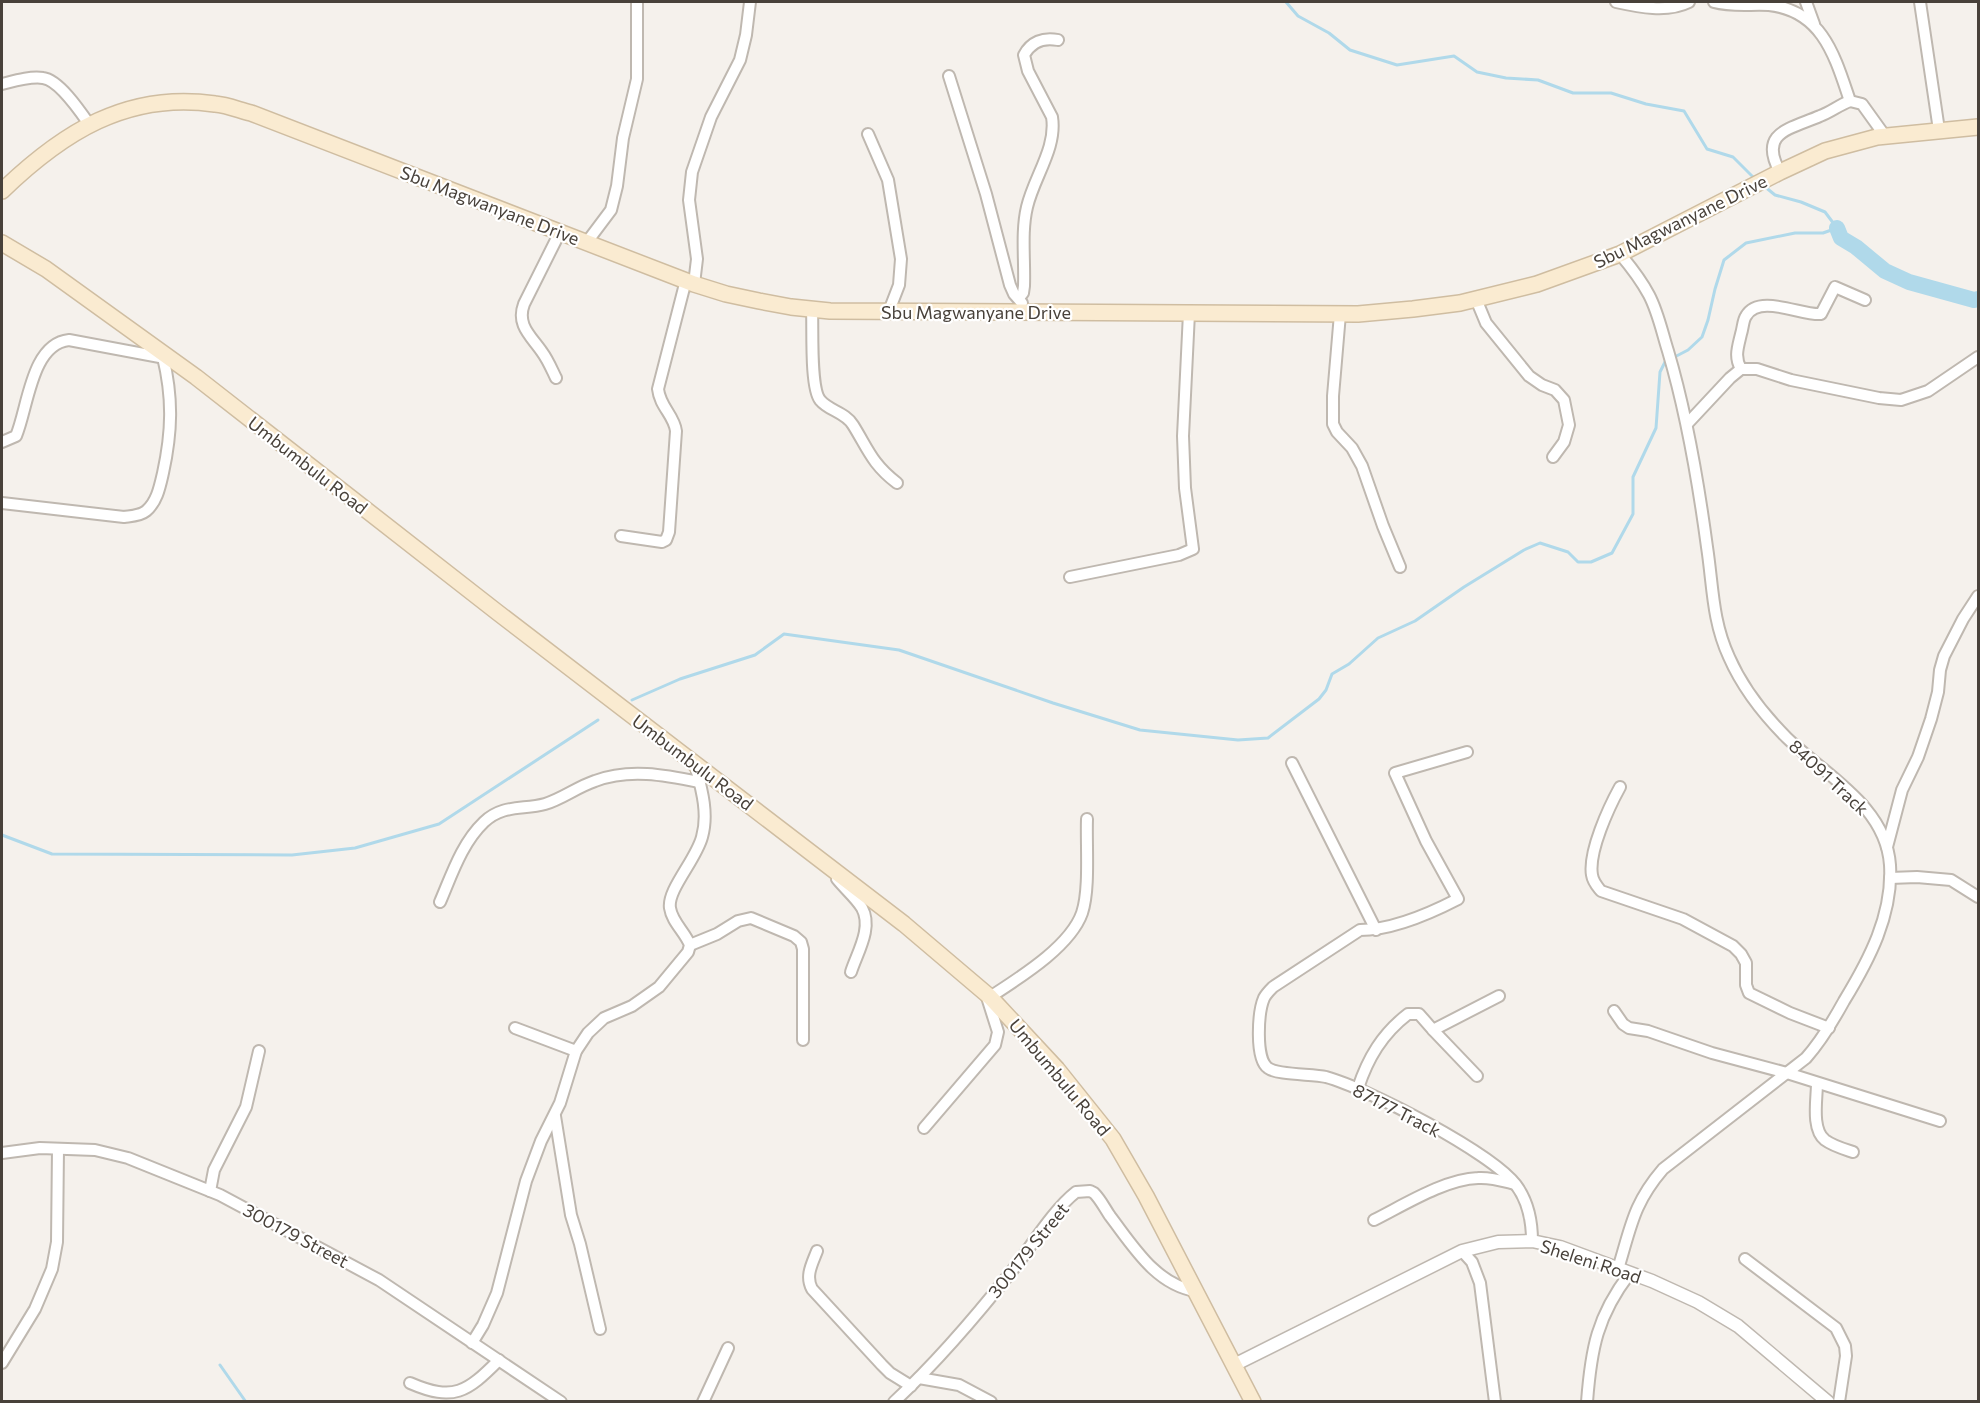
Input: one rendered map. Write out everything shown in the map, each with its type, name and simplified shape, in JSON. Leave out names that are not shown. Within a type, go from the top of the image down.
[{"type":"main road","name":"Sbu Magwanyane Drive","points":[[5,185],[44,153],[89,124],[116,112],[141,105],[179,101],[216,104],[251,113],[690,282],[726,294],[759,301],[812,309],[889,311],[1021,305],[1189,313],[1340,314],[1413,309],[1476,299],[1537,284],[1620,254],[1776,173],[1838,147],[1885,136],[1978,127]]},
{"type":"main road","name":"Umbumbulu Road","points":[[2,243],[46,269],[167,358],[827,864],[943,955],[988,996],[1058,1069],[1113,1139],[1146,1196],[1253,1401]]},
{"type":"street","points":[[587,242],[611,210],[617,186],[623,138],[637,79],[637,2]]},
{"type":"street","points":[[621,536],[662,542],[666,540],[669,531],[676,431],[672,418],[662,405],[658,389],[697,259],[689,200],[692,172],[711,117],[740,60],[750,2]]},
{"type":"street","points":[[1616,2],[1658,8],[1669,8],[1689,2]]},
{"type":"street","points":[[1714,2],[1726,5],[1777,6],[1795,13],[1814,25]]},
{"type":"street","points":[[1806,2],[1814,25],[1832,50],[1850,101]]},
{"type":"street","points":[[1920,2],[1939,130]]},
{"type":"street","points":[[1021,305],[1024,286],[1024,233],[1027,206],[1047,153],[1053,123],[1028,71],[1024,55],[1040,40],[1058,40]]},
{"type":"street","points":[[949,76],[986,194],[1010,285],[1021,305]]},
{"type":"street","points":[[2,84],[36,78],[48,79],[64,93],[89,124]]},
{"type":"street","points":[[1776,173],[1771,149],[1777,137],[1785,131],[1850,101],[1862,104],[1885,136]]},
{"type":"street","points":[[868,134],[888,180],[901,259],[900,285],[889,311]]},
{"type":"street","points":[[556,378],[545,355],[524,329],[522,315],[524,304],[560,232]]},
{"type":"street","name":"84091 Track","points":[[1587,1401],[1597,1330],[1624,1271],[1636,1208],[1650,1184],[1672,1162],[1806,1058],[1828,1028],[1874,947],[1883,920],[1890,878],[1887,848],[1871,816],[1832,776],[1789,740],[1772,722],[1747,692],[1720,637],[1715,618],[1704,523],[1687,424],[1671,359],[1650,296],[1620,254]]},
{"type":"street","points":[[1741,369],[1736,359],[1745,316],[1752,309],[1762,306],[1783,307],[1815,315],[1821,314],[1835,287],[1865,300]]},
{"type":"street","points":[[1476,299],[1486,323],[1529,376],[1555,390],[1564,400],[1569,425],[1564,442],[1553,457]]},
{"type":"street","points":[[812,309],[816,393],[826,406],[849,420],[870,456],[897,483]]},
{"type":"street","points":[[1070,577],[1168,558],[1193,549],[1185,488],[1183,436],[1189,313]]},
{"type":"street","points":[[1340,314],[1333,424],[1337,432],[1352,448],[1362,466],[1400,567]]},
{"type":"street","points":[[2,442],[16,436],[29,388],[49,349],[56,344],[69,340],[167,358],[170,439],[159,487],[153,502],[145,512],[134,516],[124,516],[2,503]]},
{"type":"street","points":[[1687,424],[1741,369],[1757,369],[1791,380],[1901,400],[1928,391],[1978,357]]},
{"type":"street","points":[[1887,848],[1902,790],[1918,757],[1931,719],[1938,692],[1941,665],[1963,619],[1978,596]]},
{"type":"street","points":[[1292,763],[1376,930],[1419,916],[1458,899],[1426,841],[1395,773],[1467,752]]},
{"type":"street","points":[[690,945],[673,917],[669,901],[671,893],[693,861],[705,821],[695,764]]},
{"type":"street","points":[[440,902],[469,840],[486,821],[502,810],[547,803],[582,786],[611,776],[662,775],[699,782]]},
{"type":"street","points":[[1620,787],[1601,828],[1591,866],[1592,877],[1601,891],[1683,919],[1733,946],[1746,963],[1746,985],[1749,993],[1828,1028]]},
{"type":"street","points":[[924,1128],[995,1045],[998,1032],[988,996],[1028,973],[1068,934],[1082,914],[1086,893],[1087,819]]},
{"type":"street","points":[[827,864],[839,882],[858,903],[865,916],[866,931],[851,972]]},
{"type":"street","points":[[1890,878],[1917,877],[1951,880],[1978,897]]},
{"type":"street","points":[[472,1343],[496,1293],[526,1181],[541,1141],[555,1116],[576,1051],[588,1034],[604,1018],[632,1006],[665,981],[686,956],[690,945],[717,934],[738,921],[751,918],[798,939],[803,949],[803,1040]]},
{"type":"street","name":"87177 Track","points":[[1376,930],[1360,930],[1273,987],[1264,998],[1260,1014],[1260,1056],[1265,1065],[1273,1071],[1319,1076],[1358,1088],[1442,1132],[1482,1156],[1508,1176],[1522,1194],[1530,1219],[1532,1241]]},
{"type":"street","points":[[1433,1030],[1499,996]]},
{"type":"street","points":[[1614,1011],[1623,1024],[1629,1028],[1648,1031],[1712,1053],[1787,1073],[1941,1121]]},
{"type":"street","points":[[1358,1088],[1375,1048],[1404,1017],[1411,1013],[1418,1014],[1477,1076]]},
{"type":"street","points":[[515,1028],[576,1051]]},
{"type":"street","points":[[210,1191],[214,1170],[246,1107],[259,1051]]},
{"type":"street","points":[[1817,1083],[1819,1132],[1826,1141],[1853,1152]]},
{"type":"street","points":[[555,1116],[571,1215],[600,1329]]},
{"type":"street","name":"300179 Street","points":[[2,1153],[31,1149],[95,1150],[128,1158],[210,1191],[379,1280],[561,1401]]},
{"type":"street","points":[[2,1363],[35,1309],[52,1269],[57,1242],[58,1149]]},
{"type":"street","points":[[1374,1220],[1444,1186],[1469,1179],[1491,1178],[1515,1184]]},
{"type":"street","name":"300179 Street","points":[[894,1401],[915,1382],[984,1305],[1060,1209],[1077,1192],[1094,1193],[1136,1250],[1155,1270],[1178,1288],[1196,1291]]},
{"type":"street","name":"Sheleni Road","points":[[1234,1365],[1462,1251],[1498,1242],[1532,1241],[1560,1247],[1689,1298],[1737,1326],[1828,1401]]},
{"type":"street","points":[[817,1251],[808,1278],[812,1289],[882,1365],[896,1377],[915,1382],[959,1385],[991,1401]]},
{"type":"street","points":[[1462,1251],[1472,1262],[1480,1283],[1495,1401]]},
{"type":"street","points":[[1745,1259],[1836,1328],[1845,1346],[1846,1356],[1839,1401]]},
{"type":"street","points":[[703,1401],[728,1348]]},
{"type":"street","points":[[410,1383],[435,1392],[457,1392],[476,1383],[499,1360]]},
{"type":"waterway","points":[[1286,2],[1298,16],[1329,33],[1350,50],[1397,65],[1454,56],[1477,72],[1506,78],[1538,80],[1573,93],[1611,93],[1646,104],[1684,111],[1707,149],[1733,157],[1754,178]]},
{"type":"waterway","points":[[632,700],[680,679],[755,655],[784,634],[899,650],[1140,730],[1238,740],[1268,738],[1319,699],[1326,690],[1332,674],[1349,664],[1378,638],[1415,621],[1524,550],[1540,543],[1568,552],[1578,562],[1591,562],[1612,553],[1633,514],[1633,477],[1656,428],[1660,372],[1665,362],[1688,350],[1702,337],[1724,260],[1746,243],[1795,233],[1823,233],[1837,228],[1825,212],[1775,195],[1764,186]]},
{"type":"waterway","points":[[1837,228],[1841,238],[1856,247],[1885,271],[1909,282],[1974,300],[1978,299]]},
{"type":"waterway","points":[[2,835],[52,854],[292,855],[355,848],[439,824],[598,720]]},
{"type":"waterway","points":[[220,1365],[246,1402]]}]
